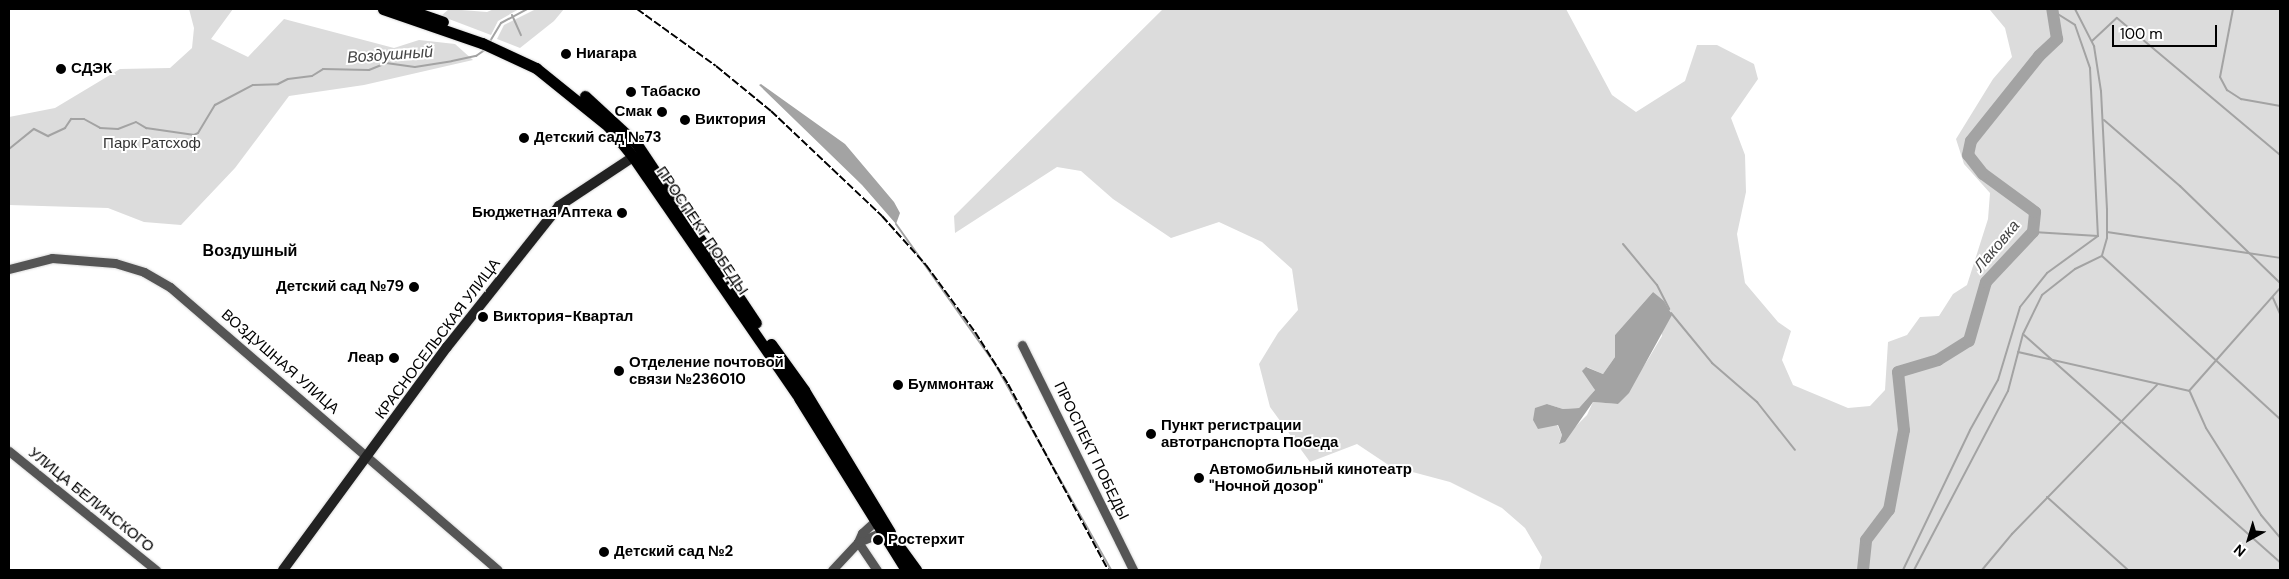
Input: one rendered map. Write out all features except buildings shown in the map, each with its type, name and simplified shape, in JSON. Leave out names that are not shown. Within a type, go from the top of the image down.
[{"type":"main road","name":"ПРОСПЕКТ ПОБЕДЫ","points":[[383,9],[421,18],[489,43],[529,61],[604,110],[638,154],[804,390],[906,570]]},
{"type":"main road","name":"ПРОСПЕКТ ПОБЕДЫ","points":[[406,9],[421,18]]},
{"type":"main road","name":"КРАСНОСЕЛЬСКАЯ УЛИЦА","points":[[283,570],[368,457],[447,347],[559,206],[638,154]]},
{"type":"main road","name":"ПРОСПЕКТ ПОБЕДЫ","points":[[885,531],[916,570]]},
{"type":"street","name":"ВОЗДУШНАЯ УЛИЦА","points":[[9,269],[52,258],[115,263],[144,272],[170,287],[214,322],[498,570]]},
{"type":"street","name":"ПРОСПЕКТ ПОБЕДЫ","points":[[1022,345],[1133,570]]},
{"type":"street","name":"УЛИЦА БЕЛИНСКОГО","points":[[9,451],[156,570]]},
{"type":"street","points":[[832,570],[858,542],[862,533],[878,519]]},
{"type":"street","points":[[858,542],[885,531]]},
{"type":"street","points":[[858,542],[877,570]]},
{"type":"green space","name":"Парк Ратсхоф","points":[[189,9],[233,9],[211,39],[248,57],[284,19],[394,48],[419,40],[455,44],[473,60],[364,85],[289,96],[235,168],[181,225],[144,222],[108,208],[9,205],[9,117],[55,108],[120,69],[170,68],[192,48],[194,28]]},
{"type":"green space","points":[[449,9],[487,12],[494,9],[519,9],[498,21],[491,35],[441,16]]},
{"type":"green space","points":[[536,9],[564,9],[554,21],[520,48],[497,39],[504,25]]},
{"type":"green space","points":[[1163,9],[1566,9],[1612,95],[1636,112],[1685,81],[1697,45],[1717,45],[1754,64],[1758,79],[1731,118],[1745,155],[1746,192],[1737,234],[1745,283],[1778,322],[1791,331],[1782,360],[1793,385],[1848,408],[1870,406],[1885,390],[1888,342],[1907,335],[1920,317],[1939,316],[1953,294],[1967,285],[1988,219],[1990,193],[1964,164],[1956,139],[1993,79],[2012,57],[2005,28],[1990,10],[1976,9],[2280,9],[2280,570],[1539,570],[1542,557],[1525,528],[1502,508],[1450,482],[1390,466],[1357,444],[1310,462],[1270,407],[1259,364],[1278,333],[1298,310],[1292,269],[1262,242],[1219,222],[1171,238],[1113,199],[1081,171],[1057,167],[955,233],[954,216]],"holes":[[[1653,292],[1662,336],[1618,404],[1593,402],[1587,415],[1559,443],[1562,435],[1547,404],[1563,409],[1579,408],[1595,390],[1587,367],[1603,374],[1615,357],[1615,335]]]},
{"type":"shaded area","points":[[761,84],[845,144],[894,202],[900,213],[896,224],[862,185],[759,85]]},
{"type":"shaded area","points":[[1653,292],[1664,301],[1672,315],[1629,393],[1618,404],[1593,402],[1565,442],[1559,444],[1562,435],[1558,425],[1538,429],[1533,420],[1535,408],[1547,404],[1563,409],[1579,408],[1595,390],[1582,371],[1586,367],[1603,374],[1615,357],[1615,335]]},
{"type":"waterway","name":"Воздушный","points":[[489,43],[501,23],[527,9]]},
{"type":"waterway","name":"Лаковка","points":[[1863,570],[1866,540],[1889,510],[1904,430],[1898,372],[1938,360],[1969,341],[1986,282],[2033,232],[2035,212],[1983,174],[1968,155],[1971,141],[2039,56],[2057,39],[2052,9]]},
{"type":"waterway","points":[[2075,9],[2094,46],[2101,91],[2107,209],[2107,238],[2102,256]]},
{"type":"waterway","points":[[2233,9],[2220,77],[2227,90],[2241,99],[2280,106]]},
{"type":"waterway","points":[[2053,11],[2075,25],[2090,68],[2098,236]]},
{"type":"waterway","points":[[512,15],[521,35]]},
{"type":"waterway","points":[[2092,41],[2117,18],[2280,155]]},
{"type":"waterway","name":"Воздушный","points":[[9,149],[34,129],[48,136],[65,128],[71,119],[84,119],[100,128],[118,129],[136,122],[146,128],[194,135],[198,133],[215,105],[253,85],[278,84],[288,79],[312,76],[323,69],[369,70],[386,63],[415,67],[476,56],[486,49]]},
{"type":"waterway","points":[[2104,120],[2180,186],[2280,283]]},
{"type":"waterway","points":[[896,224],[995,364],[1111,570]]},
{"type":"waterway","points":[[1903,570],[1970,430],[1998,380],[2020,307],[2047,273],[2098,236],[2033,232]]},
{"type":"waterway","points":[[2107,232],[2280,258]]},
{"type":"waterway","points":[[1623,244],[1657,285],[1669,309]]},
{"type":"waterway","points":[[1914,570],[2008,391],[2023,334],[2042,295],[2075,269],[2102,256],[2280,419]]},
{"type":"waterway","points":[[2018,352],[2189,391],[2280,288]]},
{"type":"waterway","points":[[2273,298],[2280,314]]},
{"type":"waterway","points":[[1671,313],[1712,363],[1757,402],[1795,450]]},
{"type":"waterway","points":[[2024,335],[2280,562]]},
{"type":"waterway","points":[[1982,570],[2012,534],[2157,385]]},
{"type":"waterway","points":[[2190,392],[2206,428],[2261,515],[2280,538]]},
{"type":"waterway","points":[[2047,497],[2128,570]]},
{"type":"railway","points":[[637,9],[716,66],[771,111],[882,216],[926,265],[975,332],[1008,384],[1108,570]]},
{"type":"place","name":"Ниагара","points":[[566,54]]},
{"type":"place","name":"СДЭК","points":[[61,69]]},
{"type":"place","name":"Табаско","points":[[631,92]]},
{"type":"place","name":"Смак","points":[[662,112]]},
{"type":"place","name":"Виктория","points":[[685,120]]},
{"type":"place","name":"Детский сад №73","points":[[524,138]]},
{"type":"place","name":"Бюджетная Аптека","points":[[622,213]]},
{"type":"place","name":"Детский сад №79","points":[[414,287]]},
{"type":"place","name":"Виктория-Квартал","points":[[483,317]]},
{"type":"place","name":"Леар","points":[[394,358]]},
{"type":"place","name":"Отделение почтовой связи №236010","points":[[619,371]]},
{"type":"place","name":"Буммонтаж","points":[[898,385]]},
{"type":"place","name":"Пункт регистрации автотранспорта Победа","points":[[1151,434]]},
{"type":"place","name":"Автомобильный кинотеатр \"Ночной дозор\"","points":[[1199,478]]},
{"type":"place","name":"Ростерхит","points":[[878,540]]},
{"type":"place","name":"Детский сад №2","points":[[604,552]]},
{"type":"district","name":"Воздушный","points":[[250,251]]}]
